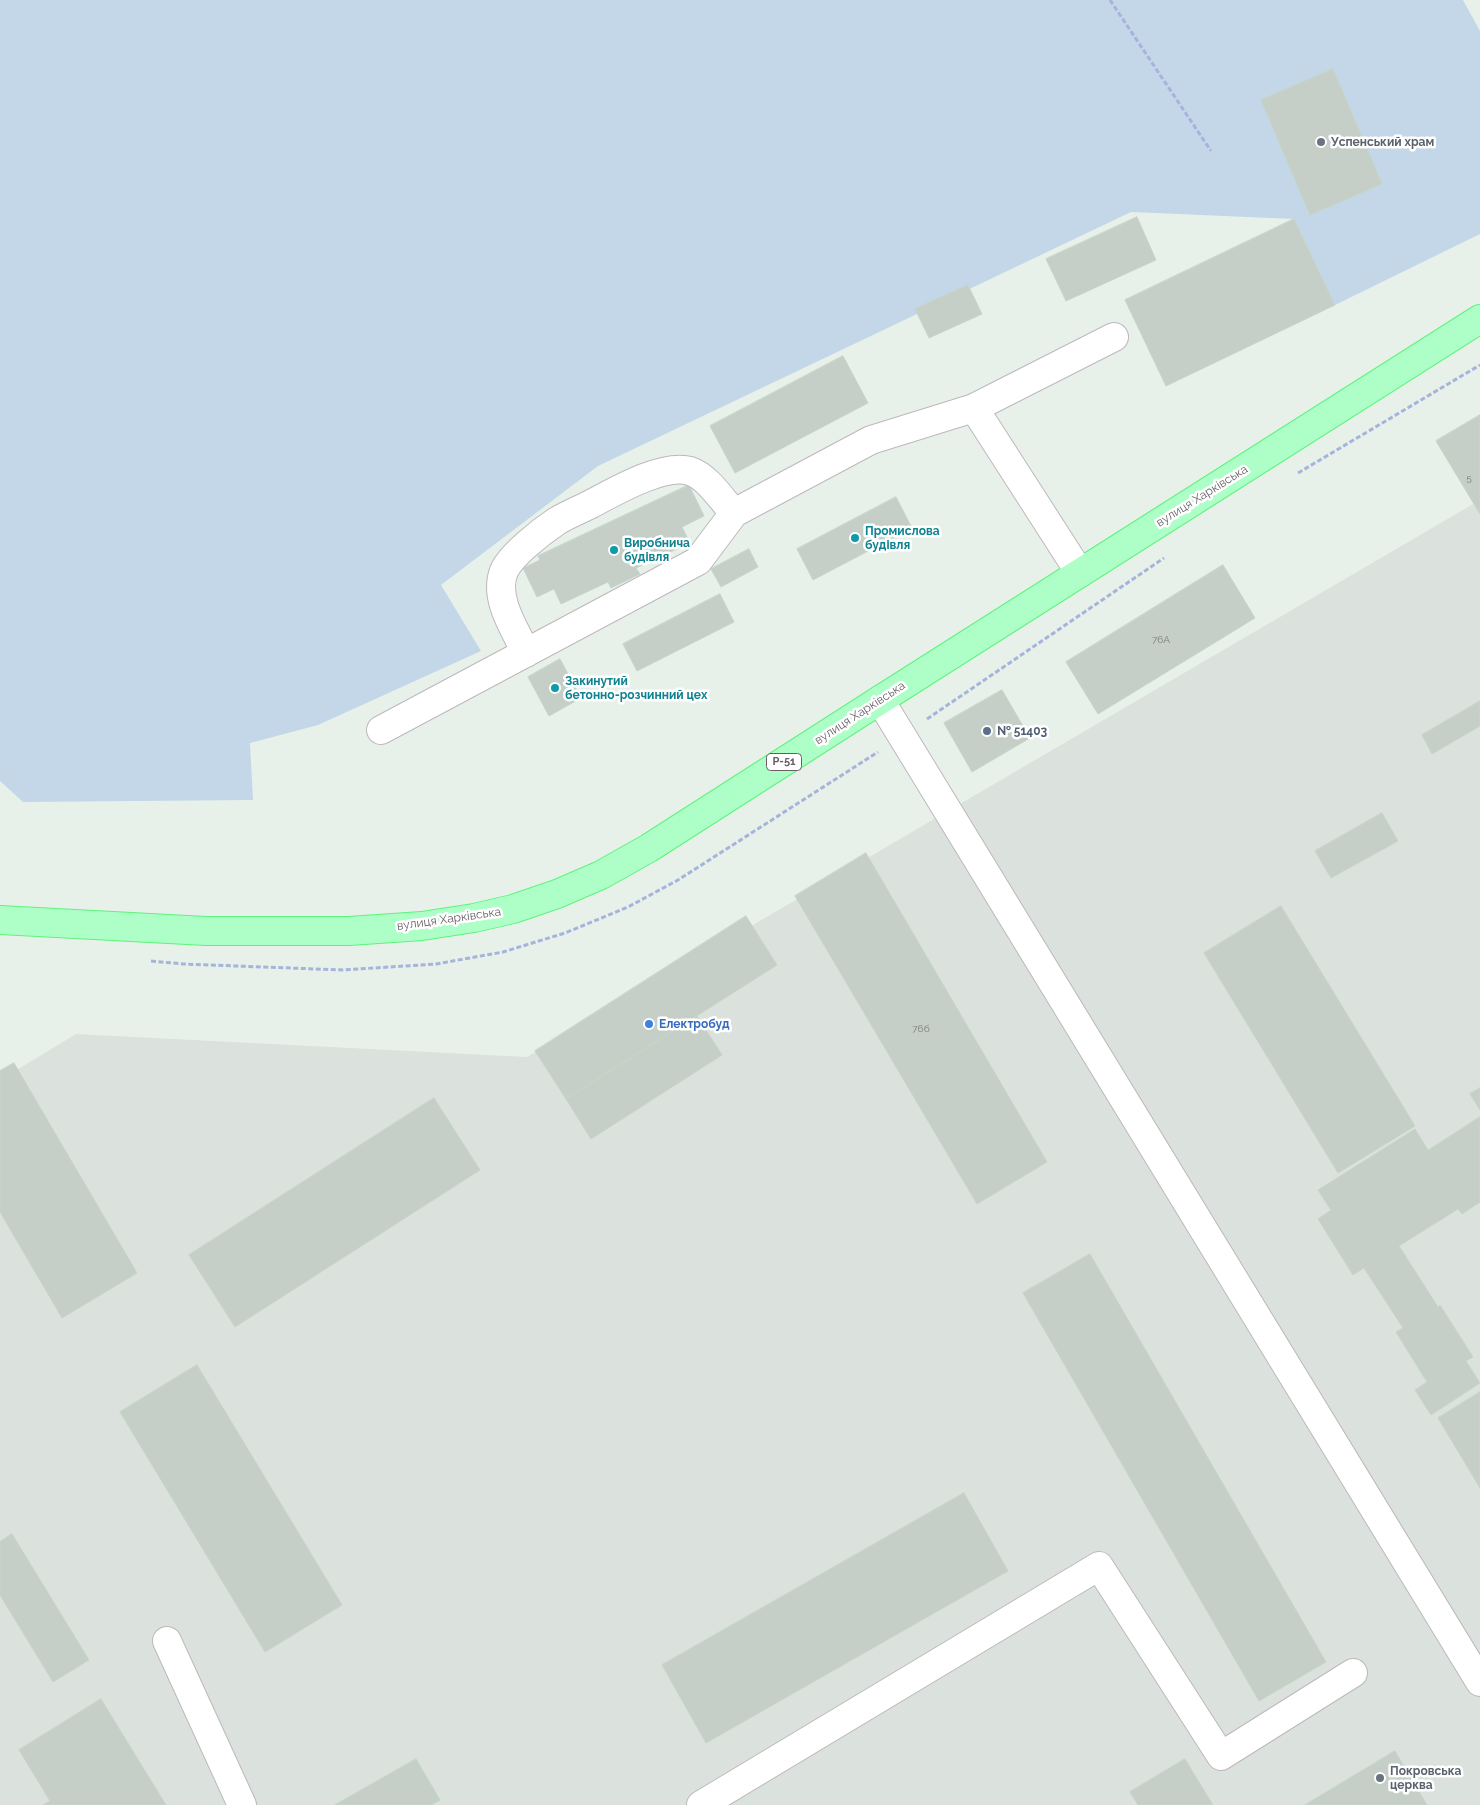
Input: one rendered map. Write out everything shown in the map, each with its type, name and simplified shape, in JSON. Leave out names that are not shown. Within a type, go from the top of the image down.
[{"type":"main road","name":"вулиця Харківська","points":[[0,920],[206,931],[349,930],[422,926],[474,918],[513,909],[557,894],[601,875],[649,848],[1480,319]]},
{"type":"street","points":[[382,730],[698,561],[734,513],[871,440],[974,408],[1114,337]]},
{"type":"street","points":[[974,408],[1080,573]]},
{"type":"street","points":[[526,653],[502,602],[501,585],[504,570],[523,547],[557,521],[637,480],[670,470],[689,471],[702,478],[734,513]]},
{"type":"street","points":[[880,700],[1480,1682]]},
{"type":"street","points":[[701,1805],[1099,1566],[1221,1756],[1353,1673]]},
{"type":"street","points":[[167,1641],[242,1805]]},
{"type":"path","points":[[1110,0],[1211,151]]},
{"type":"shaded area","points":[[0,0],[1463,0],[1480,31],[1480,234],[1335,305],[1294,219],[1131,212],[598,466],[441,585],[481,651],[318,725],[250,743],[253,800],[23,802],[0,781]]},
{"type":"shaded area","points":[[1480,500],[1480,1805],[0,1805],[0,1080],[76,1034],[527,1057]]},
{"type":"building","name":"Успенський храм","points":[[1333,69],[1382,184],[1310,215],[1261,100]]},
{"type":"building","points":[[1137,217],[1156,260],[1066,301],[1046,259]]},
{"type":"building","points":[[1294,219],[1335,305],[1166,386],[1125,300]]},
{"type":"building","points":[[968,285],[982,314],[929,338],[915,309]]},
{"type":"building","points":[[843,356],[868,403],[735,473],[710,426]]},
{"type":"building","points":[[1480,415],[1480,514],[1436,441]]},
{"type":"building","name":"Виробнича будівля","points":[[689,485],[704,516],[682,527],[690,543],[636,568],[640,574],[611,588],[608,582],[561,604],[554,589],[537,597],[523,568],[540,560],[538,556]]},
{"type":"building","name":"Промислова будівля","points":[[896,497],[912,528],[813,580],[797,549]]},
{"type":"building","points":[[749,549],[758,567],[721,587],[711,569]]},
{"type":"building","points":[[1223,565],[1255,618],[1098,714],[1066,662]]},
{"type":"building","points":[[720,594],[734,622],[637,671],[623,644]]},
{"type":"building","name":"Закинутий бетонно-розчинний цех","points":[[560,659],[581,698],[549,716],[528,677]]},
{"type":"building","name":"№ 51403","points":[[1002,690],[1030,738],[972,772],[944,723]]},
{"type":"building","points":[[1480,701],[1480,726],[1432,754],[1422,735]]},
{"type":"building","points":[[1382,813],[1398,841],[1331,878],[1315,851]]},
{"type":"building","points":[[866,853],[1047,1162],[977,1204],[795,896]]},
{"type":"building","points":[[1281,906],[1415,1126],[1338,1173],[1204,953]]},
{"type":"building","points":[[746,916],[777,965],[566,1099],[535,1051]]},
{"type":"building","points":[[697,1016],[722,1055],[591,1139],[566,1099]]},
{"type":"building","points":[[14,1063],[137,1273],[62,1318],[0,1212],[0,1071]]},
{"type":"building","points":[[1480,1088],[1480,1110],[1470,1094]]},
{"type":"building","points":[[434,1098],[480,1170],[235,1327],[189,1255]]},
{"type":"building","points":[[1480,1117],[1480,1202],[1462,1214],[1458,1209],[1399,1246],[1473,1357],[1466,1361],[1480,1383],[1431,1415],[1415,1390],[1427,1382],[1396,1332],[1403,1328],[1364,1268],[1353,1275],[1318,1219],[1331,1210],[1318,1190],[1415,1129],[1428,1150]]},
{"type":"building","points":[[1090,1254],[1326,1662],[1259,1701],[1023,1293]]},
{"type":"building","points":[[197,1365],[342,1605],[265,1652],[120,1412]]},
{"type":"building","points":[[1480,1392],[1480,1488],[1438,1418]]},
{"type":"building","points":[[964,1493],[1008,1571],[706,1743],[662,1665]]},
{"type":"building","points":[[12,1534],[89,1660],[53,1682],[0,1595],[0,1542]]},
{"type":"building","points":[[101,1699],[166,1805],[43,1805],[50,1801],[19,1750]]},
{"type":"building","name":"Покровська церква","points":[[1395,1751],[1427,1805],[1305,1805]]},
{"type":"building","points":[[416,1759],[440,1800],[431,1805],[335,1805]]},
{"type":"building","points":[[1185,1759],[1213,1805],[1138,1805],[1130,1792]]},
{"type":"place","name":"Успенський храм","points":[[1321,142]]},
{"type":"place","name":"Промислова будівля","points":[[855,538]]},
{"type":"place","name":"Виробнича будівля","points":[[614,550]]},
{"type":"place","name":"Закинутий бетонно-розчинний цех","points":[[555,688]]},
{"type":"place","name":"№ 51403","points":[[987,731]]},
{"type":"place","name":"Електробуд","points":[[649,1024]]},
{"type":"place","name":"Покровська церква","points":[[1380,1778]]}]
